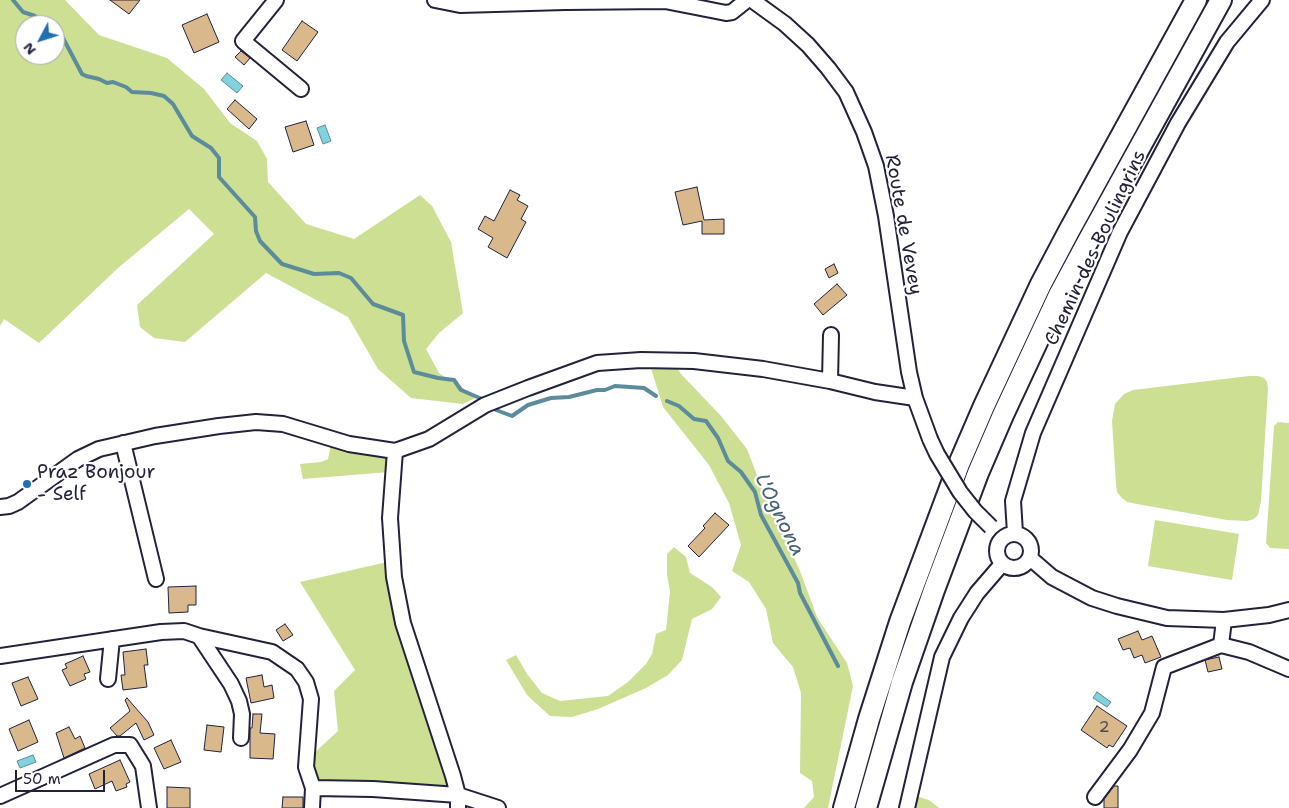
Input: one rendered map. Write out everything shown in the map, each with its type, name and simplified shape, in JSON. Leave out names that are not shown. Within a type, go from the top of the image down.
[{"type":"highway","points":[[844,808],[869,719],[902,614],[956,472],[984,406],[1068,231],[1196,0]]},
{"type":"highway","points":[[866,808],[902,682],[931,598],[978,473],[1003,415],[1059,295],[1221,0]]},
{"type":"street","points":[[276,0],[243,41],[301,89]]},
{"type":"street","points":[[435,0],[460,5],[665,1],[726,13],[732,12],[747,0]]},
{"type":"street","points":[[718,0],[732,12]]},
{"type":"street","name":"Route de Vevey","points":[[752,0],[785,24],[808,45],[846,92],[864,132],[876,166],[886,216],[909,372],[930,438],[960,492],[975,511],[991,527],[1008,536]]},
{"type":"street","name":"Chemin des Boulingrins","points":[[1008,536],[1013,501],[1033,433],[1120,232],[1151,172],[1227,42],[1262,0]]},
{"type":"street","points":[[830,381],[831,336]]},
{"type":"street","points":[[0,507],[18,502],[78,459],[99,449],[155,436],[219,426],[256,422],[283,424],[349,444],[395,451],[429,439],[485,405],[597,363],[641,360],[694,361],[763,369],[830,381],[875,392],[916,398]]},
{"type":"street","points":[[123,443],[156,579]]},
{"type":"street","points":[[395,451],[390,518],[394,577],[403,623],[458,801]]},
{"type":"street","points":[[1008,536],[1024,537],[1030,544],[1030,558],[1026,564],[1014,568],[1007,567],[1002,564],[997,556],[996,551],[999,542],[1008,536]]},
{"type":"street","points":[[1030,558],[1052,577],[1092,598],[1167,618],[1224,620],[1269,615],[1289,610]]},
{"type":"street","points":[[907,808],[942,657],[961,618],[977,593],[1002,564]]},
{"type":"street","points":[[1221,646],[1224,620]]},
{"type":"street","points":[[0,656],[112,639],[184,631],[272,652],[297,669],[306,682],[311,699],[306,767],[313,788],[312,808]]},
{"type":"street","points":[[199,636],[231,684],[239,701],[242,714],[241,738]]},
{"type":"street","points":[[108,679],[112,639]]},
{"type":"street","points":[[1095,797],[1130,750],[1152,714],[1164,667],[1221,646],[1249,652],[1289,669]]},
{"type":"street","points":[[0,796],[114,746],[130,744],[143,766],[149,808]]},
{"type":"street","points":[[313,788],[373,789],[492,807]]},
{"type":"green space","points":[[0,0],[65,0],[99,35],[167,58],[204,89],[230,123],[257,141],[267,159],[268,182],[306,224],[354,239],[420,195],[432,206],[451,242],[463,313],[439,333],[426,349],[439,373],[477,397],[463,404],[411,398],[378,369],[348,317],[266,273],[185,342],[154,338],[140,327],[137,305],[214,234],[189,209],[118,268],[39,343],[4,319],[0,326]]},
{"type":"green space","points":[[673,361],[681,374],[721,416],[747,449],[760,483],[800,571],[817,617],[847,663],[853,686],[828,808],[804,808],[814,797],[812,781],[800,773],[801,693],[793,667],[773,643],[766,609],[749,582],[732,571],[741,545],[729,503],[709,465],[663,407],[651,368]]},
{"type":"green space","points":[[1249,376],[1264,378],[1268,389],[1261,501],[1258,515],[1254,519],[1247,521],[1227,520],[1127,502],[1122,498],[1117,492],[1112,421],[1115,404],[1124,394],[1133,390]]},
{"type":"green space","points":[[1278,422],[1289,423],[1289,549],[1270,548],[1266,543],[1274,426]]},
{"type":"green space","points":[[331,445],[383,454],[389,463],[389,472],[303,479],[300,464],[321,462],[328,459]]},
{"type":"green space","points":[[1155,520],[1239,534],[1232,580],[1148,566]]},
{"type":"green space","points":[[674,547],[686,557],[690,573],[712,587],[721,597],[712,609],[692,619],[682,660],[668,675],[646,688],[598,709],[572,717],[550,716],[527,695],[506,660],[516,655],[527,674],[542,693],[560,701],[608,696],[628,682],[646,664],[652,654],[656,634],[666,630],[670,592],[667,575],[667,554]]},
{"type":"green space","points":[[387,562],[450,781],[448,787],[319,783],[311,770],[312,755],[338,731],[334,691],[355,670],[300,582]]},
{"type":"green space","points":[[912,795],[929,800],[939,808],[910,808]]},
{"type":"water","points":[[227,73],[243,86],[237,93],[221,80]]},
{"type":"water","points":[[325,125],[331,141],[323,144],[317,128]]},
{"type":"water","points":[[1097,692],[1111,702],[1107,707],[1093,698]]},
{"type":"water","points":[[33,755],[36,762],[20,768],[17,761]]},
{"type":"building","points":[[110,0],[140,0],[129,14]]},
{"type":"building","points":[[207,14],[219,42],[194,53],[182,25]]},
{"type":"building","points":[[302,21],[318,32],[297,61],[282,50]]},
{"type":"building","points":[[241,51],[250,58],[244,65],[235,57]]},
{"type":"building","points":[[235,100],[257,119],[249,129],[227,109]]},
{"type":"building","points":[[306,121],[314,145],[293,152],[285,127]]},
{"type":"building","points":[[697,187],[704,220],[724,219],[724,234],[702,234],[702,221],[683,225],[675,192]]},
{"type":"building","points":[[510,190],[520,195],[517,200],[528,206],[521,219],[526,222],[507,258],[488,247],[493,238],[478,229],[485,216],[494,221]]},
{"type":"building","points":[[834,264],[838,273],[829,278],[825,269]]},
{"type":"building","points":[[837,284],[847,295],[823,315],[814,304]]},
{"type":"building","points":[[715,513],[729,525],[699,557],[688,546],[705,528],[703,526]]},
{"type":"building","points":[[196,586],[196,605],[188,605],[188,612],[169,613],[168,587]]},
{"type":"building","points":[[285,624],[293,635],[283,641],[276,630]]},
{"type":"building","points":[[1138,631],[1142,640],[1152,636],[1161,657],[1145,663],[1142,655],[1134,658],[1130,648],[1123,650],[1118,639]]},
{"type":"building","points":[[146,649],[148,665],[144,665],[147,687],[123,690],[121,675],[125,675],[123,652]]},
{"type":"building","points":[[83,656],[90,672],[84,674],[86,679],[70,686],[62,670],[67,668],[65,664]]},
{"type":"building","points":[[1219,657],[1222,669],[1208,672],[1205,660]]},
{"type":"building","points":[[262,675],[264,687],[272,685],[274,698],[251,703],[246,678]]},
{"type":"building","points":[[28,677],[38,699],[21,706],[12,683]]},
{"type":"building","points":[[127,698],[148,722],[154,735],[144,740],[136,723],[120,736],[117,736],[110,728],[130,711],[125,700]]},
{"type":"building","points":[[1097,706],[1127,726],[1113,747],[1109,745],[1107,748],[1081,730]]},
{"type":"building","points":[[253,714],[262,714],[260,733],[275,734],[273,759],[250,758],[250,728],[252,728]]},
{"type":"building","points":[[29,720],[38,742],[18,751],[9,729]]},
{"type":"building","points":[[207,725],[224,727],[221,752],[204,750]]},
{"type":"building","points":[[69,727],[75,739],[80,736],[85,748],[64,758],[56,733]]},
{"type":"building","points":[[171,740],[181,762],[164,769],[154,748]]},
{"type":"building","points":[[120,760],[130,782],[126,784],[127,787],[116,791],[112,781],[95,789],[89,774]]},
{"type":"building","points":[[1114,786],[1118,786],[1118,808],[1104,808],[1104,799]]},
{"type":"building","points":[[167,787],[190,788],[190,808],[167,808]]},
{"type":"building","points":[[283,797],[303,797],[303,808],[282,808]]},
{"type":"waterway","name":"L'Ognona","points":[[13,0],[23,12],[32,15]]},
{"type":"waterway","name":"L'Ognona","points":[[65,42],[82,74],[107,83],[113,82],[126,87],[132,92],[164,96],[173,104],[192,136],[211,148],[219,158],[219,177],[255,217],[256,231],[260,241],[282,264],[314,274],[339,273],[351,278],[373,304],[403,315],[404,341],[414,372],[454,380],[461,390],[482,399]]},
{"type":"waterway","name":"L'Ognona","points":[[496,410],[512,416],[528,405],[551,398],[569,397],[597,390],[605,390],[615,386],[644,388],[656,396]]},
{"type":"waterway","name":"L'Ognona","points":[[667,401],[679,406],[694,419],[706,421],[718,438],[728,461],[741,472],[755,492],[761,515],[798,583],[800,593],[838,666]]},
{"type":"place","name":"Praz Bonjour - Self","points":[[27,484]]}]
